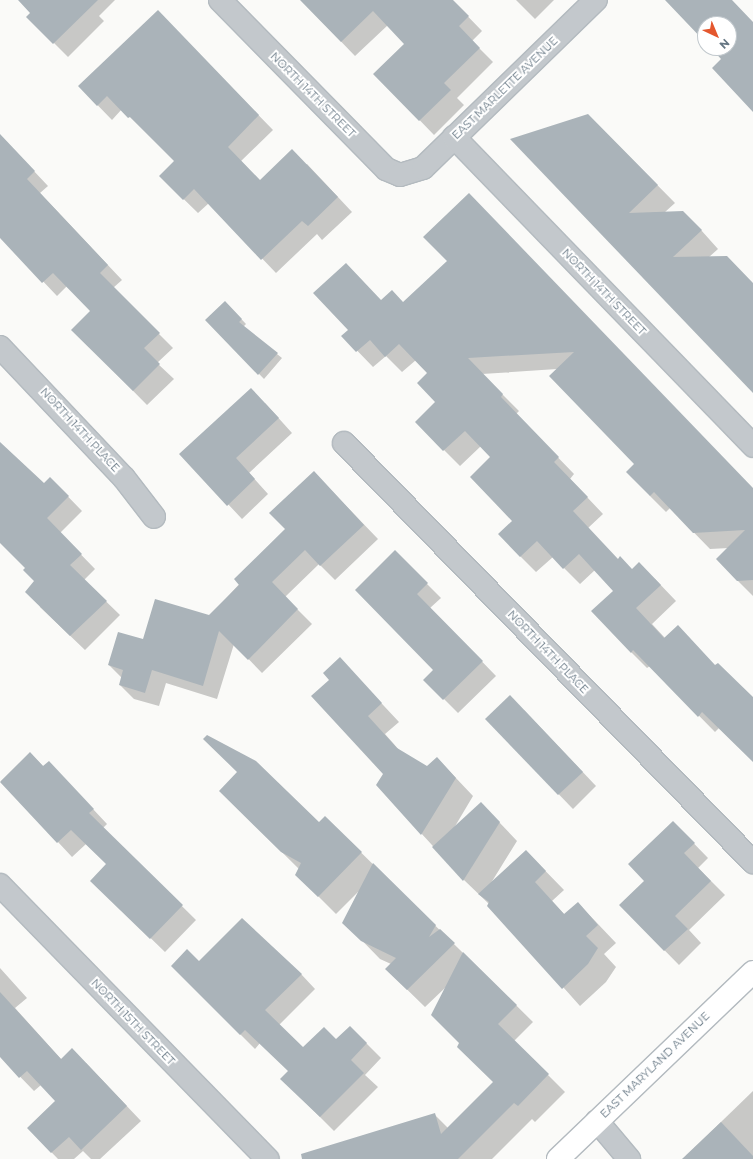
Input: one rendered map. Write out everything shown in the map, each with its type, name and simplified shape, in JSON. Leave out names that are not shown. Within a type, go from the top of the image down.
[{"type":"street","name":"NORTH 14TH STREET","points":[[220,0],[386,169],[400,175],[412,172]]},
{"type":"street","name":"EAST MARLETTE AVENUE","points":[[412,172],[423,168],[596,0]]},
{"type":"street","name":"NORTH 14TH STREET","points":[[454,137],[753,446]]},
{"type":"street","name":"NORTH 14TH PLACE","points":[[0,347],[124,478],[154,517]]},
{"type":"street","name":"NORTH 14TH PLACE","points":[[344,443],[753,862]]},
{"type":"street","name":"NORTH 15TH STREET","points":[[0,885],[267,1159]]},
{"type":"street","name":"EAST MARYLAND AVENUE","points":[[558,1159],[753,972]]},
{"type":"street","points":[[597,1121],[629,1159]]},
{"type":"building","points":[[18,0],[98,0],[53,44],[26,17],[30,13]]},
{"type":"building","points":[[300,0],[453,0],[469,16],[459,26],[480,48],[444,83],[451,90],[419,121],[373,74],[404,44],[373,11],[341,42]]},
{"type":"building","points":[[665,0],[732,0],[753,22],[753,112],[712,68],[721,59],[718,56],[737,56],[737,16],[697,16],[697,34]]},
{"type":"building","points":[[158,10],[259,115],[228,147],[260,180],[292,149],[338,197],[308,226],[302,221],[261,260],[194,189],[183,200],[159,176],[174,161],[130,117],[128,118],[107,96],[97,106],[78,86]]},
{"type":"building","points":[[588,114],[658,185],[629,213],[683,211],[702,230],[673,257],[727,256],[753,283],[753,393],[510,139]]},
{"type":"building","points":[[0,134],[35,171],[27,179],[108,265],[100,273],[160,333],[144,348],[160,364],[133,391],[71,330],[90,311],[53,273],[42,283],[0,238]]},
{"type":"building","points":[[469,193],[753,488],[753,580],[737,581],[716,559],[745,530],[693,533],[654,492],[650,496],[626,472],[634,464],[549,376],[574,352],[468,358],[503,394],[501,397],[559,457],[554,462],[588,497],[573,511],[618,559],[620,556],[632,569],[639,562],[661,585],[636,608],[664,638],[678,625],[715,665],[718,663],[753,697],[753,762],[702,712],[698,717],[633,650],[631,653],[591,611],[613,591],[579,554],[563,569],[537,541],[520,557],[498,534],[512,521],[470,477],[490,457],[465,431],[443,451],[415,422],[435,402],[417,383],[427,373],[399,344],[385,357],[370,340],[356,352],[341,336],[348,330],[313,293],[346,263],[381,300],[392,290],[403,302],[447,261],[423,237]]},
{"type":"building","points":[[225,301],[242,319],[239,322],[278,353],[258,375],[205,320]]},
{"type":"building","points":[[251,388],[279,418],[236,458],[255,479],[227,506],[179,454]]},
{"type":"building","points":[[0,442],[44,483],[50,477],[69,496],[47,518],[82,554],[70,565],[107,601],[70,636],[25,592],[34,581],[23,570],[25,568],[0,543]]},
{"type":"building","points":[[314,471],[364,525],[320,566],[305,550],[272,582],[298,609],[248,660],[219,631],[203,686],[152,670],[145,693],[119,685],[123,670],[108,665],[118,632],[143,639],[155,599],[209,615],[239,585],[234,579],[285,529],[269,513]]},
{"type":"building","points":[[395,550],[428,583],[417,594],[483,661],[443,700],[423,680],[433,670],[355,590]]},
{"type":"building","points":[[340,657],[382,703],[368,716],[397,748],[427,766],[437,757],[456,778],[421,835],[376,785],[383,774],[311,696],[329,680],[323,673]]},
{"type":"building","points":[[510,695],[583,772],[558,795],[485,719]]},
{"type":"building","points":[[207,735],[256,761],[319,822],[325,816],[362,852],[318,897],[295,875],[301,863],[281,852],[219,791],[237,772],[203,739]]},
{"type":"building","points":[[30,752],[43,766],[49,761],[94,809],[89,813],[183,905],[150,939],[90,881],[106,864],[71,830],[57,843],[0,782]]},
{"type":"building","points":[[481,802],[500,822],[463,881],[432,847]]},
{"type":"building","points":[[673,821],[695,843],[684,853],[711,881],[675,916],[688,929],[664,951],[619,905],[644,881],[628,864]]},
{"type":"building","points":[[526,850],[546,871],[535,882],[564,914],[578,902],[598,925],[586,936],[598,948],[588,964],[562,989],[487,906],[489,902],[478,894]]},
{"type":"building","points":[[373,863],[436,925],[429,937],[440,929],[455,943],[407,990],[385,969],[396,958],[361,941],[342,923]]},
{"type":"building","points":[[242,918],[302,974],[265,1010],[303,1047],[324,1027],[336,1039],[350,1026],[367,1043],[351,1060],[364,1073],[320,1117],[280,1079],[288,1071],[245,1030],[240,1035],[171,966],[187,949],[199,961]]},
{"type":"building","points":[[463,952],[517,1005],[498,1024],[549,1074],[518,1106],[514,1103],[458,1159],[302,1159],[301,1154],[435,1113],[441,1134],[493,1082],[457,1047],[459,1043],[431,1015]]},
{"type":"building","points":[[0,992],[61,1059],[72,1048],[127,1106],[81,1150],[69,1137],[51,1153],[27,1128],[55,1101],[27,1071],[19,1078],[0,1057]]},
{"type":"building","points":[[721,1122],[753,1156],[753,1159],[682,1159]]}]
